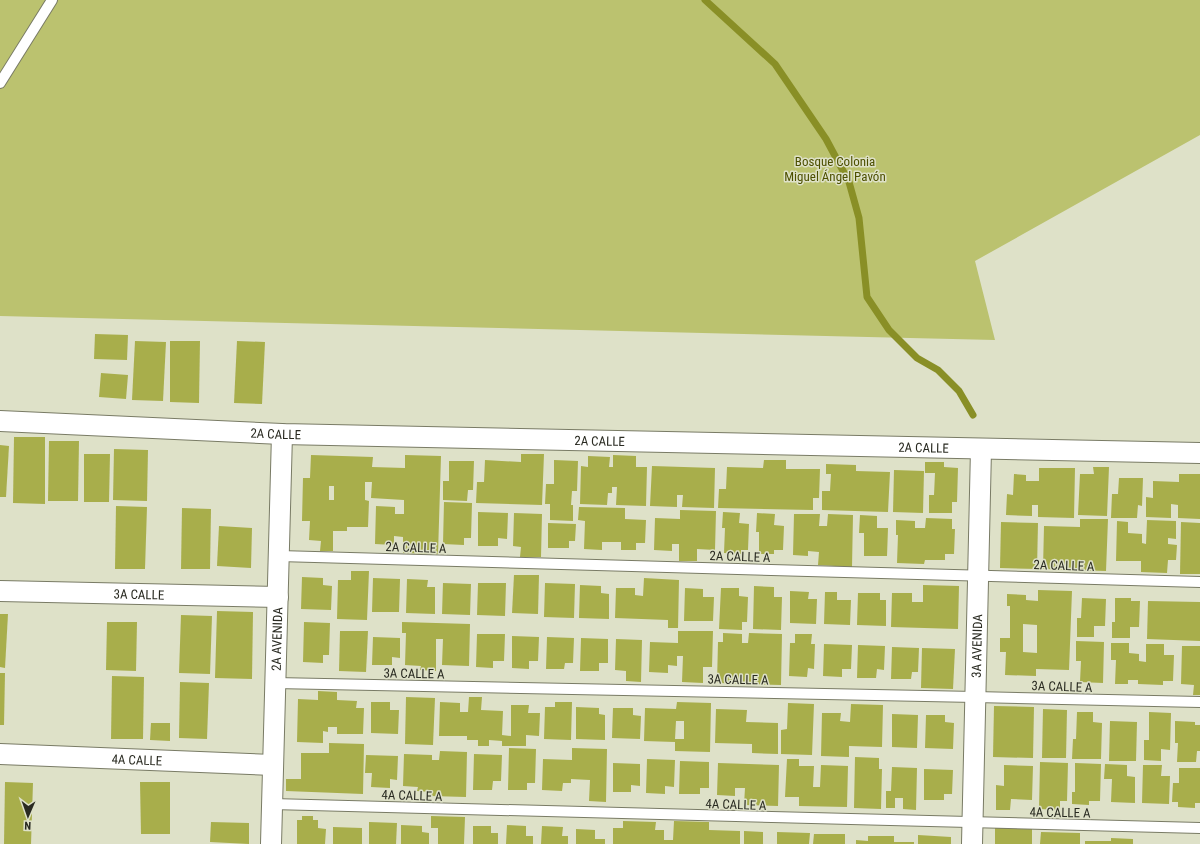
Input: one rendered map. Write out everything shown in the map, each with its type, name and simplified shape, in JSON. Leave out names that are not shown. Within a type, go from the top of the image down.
[{"type":"street","name":"2A CALLE","points":[[0,421],[282,434],[1200,453]]},
{"type":"street","name":"2A AVENIDA","points":[[271,844],[282,434]]},
{"type":"street","name":"3A AVENIDA","points":[[972,844],[981,449]]},
{"type":"street","name":"3A CALLE","points":[[0,591],[278,597]]},
{"type":"street","name":"4A CALLE","points":[[0,754],[273,765]]},
{"type":"lane","points":[[0,82],[52,0]]},
{"type":"lane","name":"2A CALLE A","points":[[279,556],[1200,582]]},
{"type":"lane","name":"3A CALLE A","points":[[275,683],[1200,702]]},
{"type":"lane","name":"4A CALLE A","points":[[272,804],[1200,828]]},
{"type":"green space","name":"Bosque Colonia Miguel Ángel Pavón","points":[[0,0],[1200,0],[1200,135],[975,261],[995,340],[0,316]]},
{"type":"building","points":[[95,334],[128,335],[127,360],[94,359]]},
{"type":"building","points":[[135,341],[166,342],[163,401],[132,400]]},
{"type":"building","points":[[170,341],[200,341],[199,403],[170,402]]},
{"type":"building","points":[[237,341],[265,342],[262,404],[234,403]]},
{"type":"building","points":[[101,373],[128,375],[126,399],[99,397]]},
{"type":"building","points":[[14,437],[45,437],[45,504],[13,503]]},
{"type":"building","points":[[49,441],[79,441],[78,501],[48,501]]},
{"type":"building","points":[[0,445],[9,446],[6,497],[0,497]]},
{"type":"building","points":[[114,449],[148,450],[147,501],[113,500]]},
{"type":"building","points":[[84,454],[110,454],[109,502],[84,502]]},
{"type":"building","points":[[521,454],[544,454],[542,505],[476,503],[477,482],[484,482],[485,460],[521,462]]},
{"type":"building","points":[[311,455],[373,457],[372,467],[405,468],[405,455],[441,456],[438,554],[403,553],[403,537],[394,536],[394,545],[375,544],[376,506],[395,507],[395,514],[404,514],[404,500],[371,498],[372,482],[365,482],[365,500],[369,501],[368,527],[347,527],[347,531],[333,531],[333,551],[320,551],[321,541],[309,540],[310,521],[302,521],[303,478],[310,478]],"holes":[[[329,486],[334,486],[334,500],[329,500]]]},
{"type":"building","points":[[613,455],[636,456],[636,467],[647,467],[646,506],[616,505],[617,487],[612,487],[612,493],[608,493],[607,505],[580,504],[581,466],[588,467],[588,456],[610,457],[609,467],[613,467]]},
{"type":"building","points":[[554,460],[578,461],[577,491],[572,491],[571,505],[573,505],[573,521],[550,520],[550,504],[545,504],[546,484],[554,484]]},
{"type":"building","points":[[764,460],[786,460],[786,469],[820,469],[819,498],[813,498],[813,510],[718,508],[719,489],[726,489],[727,467],[763,468]]},
{"type":"building","points":[[449,461],[474,461],[473,490],[468,490],[467,501],[443,500],[443,481],[449,481]]},
{"type":"building","points":[[925,462],[944,462],[944,467],[958,468],[957,502],[952,502],[952,513],[929,513],[929,495],[934,495],[935,473],[925,473]]},
{"type":"building","points":[[826,464],[856,465],[856,471],[890,472],[888,512],[822,510],[822,491],[830,491],[831,474],[826,474]]},
{"type":"building","points":[[652,466],[715,468],[714,508],[682,507],[683,495],[677,495],[677,507],[650,506]]},
{"type":"building","points":[[1093,467],[1109,467],[1107,516],[1078,515],[1080,474],[1094,474]]},
{"type":"building","points":[[1039,468],[1075,468],[1074,518],[1038,517],[1038,505],[1032,505],[1032,516],[1006,515],[1007,494],[1013,495],[1014,474],[1026,475],[1026,481],[1039,481]]},
{"type":"building","points":[[894,470],[924,471],[923,513],[893,512]]},
{"type":"building","points":[[1179,474],[1200,474],[1200,519],[1178,518],[1178,505],[1171,504],[1171,518],[1146,517],[1146,497],[1153,498],[1153,481],[1179,482]]},
{"type":"building","points":[[1119,478],[1143,478],[1142,506],[1138,505],[1137,518],[1111,518],[1112,494],[1118,494]]},
{"type":"building","points":[[444,502],[472,503],[471,538],[464,538],[464,545],[443,544]]},
{"type":"building","points":[[116,506],[147,507],[145,569],[115,569]]},
{"type":"building","points":[[579,507],[625,508],[625,519],[646,520],[645,543],[636,543],[636,550],[621,550],[621,542],[602,542],[602,550],[584,549],[585,521],[578,520]]},
{"type":"building","points":[[182,508],[211,509],[210,569],[181,569]]},
{"type":"building","points":[[680,510],[716,511],[715,550],[697,549],[697,561],[679,561],[679,544],[672,544],[672,551],[654,550],[655,518],[680,519]]},
{"type":"building","points":[[478,512],[508,513],[507,539],[498,538],[498,546],[478,546]]},
{"type":"building","points":[[723,512],[740,513],[739,523],[749,524],[748,550],[741,550],[741,554],[724,553],[725,528],[722,528]]},
{"type":"building","points":[[514,513],[542,514],[541,557],[520,557],[521,547],[513,546]]},
{"type":"building","points":[[757,513],[775,514],[774,525],[784,526],[783,550],[774,550],[774,554],[759,554],[759,532],[756,532]]},
{"type":"building","points":[[794,514],[820,514],[819,526],[827,526],[828,514],[853,515],[852,567],[818,565],[819,552],[808,551],[808,556],[793,555]]},
{"type":"building","points":[[860,515],[877,516],[877,528],[888,528],[887,556],[864,556],[864,533],[859,533]]},
{"type":"building","points":[[926,518],[952,519],[952,529],[955,529],[954,554],[945,554],[945,560],[925,560],[924,564],[897,563],[898,535],[896,535],[896,520],[915,521],[915,528],[925,528]]},
{"type":"building","points":[[1080,519],[1108,519],[1106,571],[1043,569],[1044,526],[1080,527]]},
{"type":"building","points":[[1147,520],[1176,521],[1176,539],[1168,538],[1168,544],[1177,545],[1176,560],[1168,560],[1167,573],[1141,572],[1141,561],[1116,561],[1117,521],[1128,522],[1128,533],[1142,534],[1142,543],[1146,544]]},
{"type":"building","points":[[1001,522],[1038,523],[1037,569],[1000,568]]},
{"type":"building","points":[[1181,522],[1200,523],[1200,574],[1180,574]]},
{"type":"building","points":[[548,523],[576,524],[575,541],[569,541],[569,548],[548,548]]},
{"type":"building","points":[[219,526],[252,528],[251,568],[217,566]]},
{"type":"building","points":[[351,571],[369,571],[367,620],[337,619],[338,580],[351,580]]},
{"type":"building","points":[[514,575],[539,575],[538,614],[512,613]]},
{"type":"building","points":[[302,577],[323,578],[323,585],[332,586],[331,610],[301,609]]},
{"type":"building","points":[[373,578],[400,579],[399,612],[372,612]]},
{"type":"building","points":[[644,578],[679,580],[678,628],[668,628],[668,620],[615,618],[616,588],[635,588],[635,595],[643,596]]},
{"type":"building","points":[[407,579],[428,580],[427,587],[435,587],[435,614],[406,613]]},
{"type":"building","points":[[443,583],[471,584],[470,615],[442,614]]},
{"type":"building","points":[[478,583],[506,583],[505,616],[477,615]]},
{"type":"building","points":[[545,583],[575,584],[574,618],[544,617]]},
{"type":"building","points":[[580,585],[601,586],[601,593],[609,594],[609,619],[579,618]]},
{"type":"building","points":[[923,585],[959,586],[958,629],[891,627],[892,593],[912,593],[912,602],[923,602]]},
{"type":"building","points":[[754,586],[774,587],[774,597],[782,597],[781,630],[753,629]]},
{"type":"building","points":[[685,588],[703,589],[703,597],[714,597],[713,621],[684,621]]},
{"type":"building","points":[[721,588],[739,588],[739,596],[748,597],[747,622],[742,622],[742,630],[719,629]]},
{"type":"building","points":[[1038,590],[1072,591],[1069,670],[1036,669],[1036,676],[1005,675],[1006,652],[1000,652],[1000,638],[1010,638],[1010,606],[1007,606],[1007,594],[1026,595],[1026,600],[1038,601]],"holes":[[[1023,624],[1037,625],[1037,653],[1023,652]]]},
{"type":"building","points":[[790,591],[809,592],[808,599],[817,599],[816,624],[790,623]]},
{"type":"building","points":[[825,592],[837,592],[837,600],[851,600],[850,625],[824,624]]},
{"type":"building","points":[[858,593],[880,593],[880,600],[886,600],[886,626],[857,625]]},
{"type":"building","points":[[1082,598],[1106,599],[1105,626],[1094,626],[1094,637],[1077,637],[1077,618],[1081,618]]},
{"type":"building","points":[[1115,598],[1131,598],[1131,601],[1140,601],[1139,627],[1130,627],[1130,638],[1112,638],[1112,622],[1115,622]]},
{"type":"building","points":[[1148,601],[1200,602],[1200,641],[1147,639]]},
{"type":"building","points":[[217,611],[253,612],[252,679],[215,678]]},
{"type":"building","points":[[0,614],[8,614],[5,668],[0,667]]},
{"type":"building","points":[[181,615],[212,616],[210,674],[179,673]]},
{"type":"building","points":[[107,622],[137,622],[136,671],[106,670]]},
{"type":"building","points":[[304,622],[330,623],[329,655],[323,655],[323,663],[303,662]]},
{"type":"building","points":[[402,622],[470,624],[469,666],[442,665],[443,639],[436,639],[436,671],[420,670],[421,666],[405,665],[406,633],[402,633]]},
{"type":"building","points":[[340,631],[368,631],[366,672],[339,671]]},
{"type":"building","points":[[678,631],[713,631],[712,667],[703,667],[703,683],[682,682],[683,656],[677,656],[677,666],[668,665],[668,673],[649,672],[650,642],[678,643]]},
{"type":"building","points":[[723,633],[742,634],[742,643],[748,643],[749,633],[782,634],[781,685],[717,683],[718,642],[723,642]]},
{"type":"building","points":[[477,634],[505,634],[504,661],[493,661],[493,668],[476,667]]},
{"type":"building","points":[[795,634],[812,634],[811,644],[815,644],[814,669],[808,668],[807,677],[789,676],[790,643],[795,643]]},
{"type":"building","points":[[512,636],[539,637],[538,661],[529,661],[529,669],[512,668]]},
{"type":"building","points":[[373,637],[400,638],[400,658],[392,657],[392,665],[372,665]]},
{"type":"building","points":[[547,637],[574,638],[573,663],[565,663],[564,669],[546,669]]},
{"type":"building","points":[[581,638],[608,639],[608,663],[599,663],[599,671],[580,671]]},
{"type":"building","points":[[616,639],[642,640],[641,682],[626,681],[626,671],[615,670]]},
{"type":"building","points":[[1076,641],[1104,642],[1103,683],[1080,682],[1081,661],[1076,661]]},
{"type":"building","points":[[1111,643],[1129,643],[1129,653],[1139,654],[1139,661],[1146,662],[1146,644],[1164,644],[1164,655],[1174,655],[1173,681],[1163,681],[1163,685],[1138,684],[1138,680],[1128,680],[1128,684],[1115,684],[1116,660],[1111,660]]},
{"type":"building","points":[[824,644],[852,645],[851,669],[842,669],[842,677],[823,676]]},
{"type":"building","points":[[858,645],[885,646],[884,670],[877,669],[876,678],[857,678]]},
{"type":"building","points":[[1182,646],[1200,646],[1200,695],[1193,695],[1194,685],[1181,684]]},
{"type":"building","points":[[892,647],[919,648],[918,672],[912,672],[911,679],[891,679]]},
{"type":"building","points":[[922,648],[955,649],[953,689],[921,688]]},
{"type":"building","points":[[0,673],[5,673],[4,725],[0,725]]},
{"type":"building","points":[[112,676],[144,677],[143,739],[111,739]]},
{"type":"building","points":[[180,682],[209,683],[207,739],[179,738]]},
{"type":"building","points":[[318,691],[337,692],[337,700],[357,701],[356,708],[364,708],[363,734],[337,734],[337,727],[328,727],[328,732],[323,731],[323,743],[297,742],[298,699],[318,700]]},
{"type":"building","points":[[406,697],[435,698],[433,745],[405,744]]},
{"type":"building","points":[[469,697],[482,697],[481,710],[503,711],[502,735],[511,736],[511,705],[529,705],[528,713],[540,713],[539,736],[526,735],[526,746],[502,746],[502,741],[489,740],[489,746],[478,746],[478,740],[467,740],[467,736],[439,736],[440,702],[460,703],[460,712],[468,712]]},
{"type":"building","points":[[371,702],[390,702],[390,710],[399,710],[398,734],[371,733]]},
{"type":"building","points":[[555,702],[572,702],[571,740],[544,739],[545,707],[555,707]]},
{"type":"building","points":[[677,702],[711,703],[710,752],[675,751],[675,742],[644,741],[645,708],[676,709]],"holes":[[[676,721],[684,721],[684,739],[675,739]]]},
{"type":"building","points":[[788,703],[814,704],[812,755],[781,754],[781,730],[787,729]]},
{"type":"building","points":[[851,704],[883,705],[882,747],[849,746],[849,757],[821,756],[822,713],[841,713],[840,721],[850,722]]},
{"type":"building","points":[[994,706],[1034,707],[1033,758],[993,757]]},
{"type":"building","points":[[576,707],[599,708],[599,714],[605,715],[605,740],[576,739]]},
{"type":"building","points":[[613,708],[633,708],[633,715],[641,716],[640,739],[612,738]]},
{"type":"building","points":[[716,709],[747,710],[746,722],[778,723],[778,754],[752,753],[752,744],[715,743]]},
{"type":"building","points":[[1043,709],[1067,710],[1066,758],[1042,758]]},
{"type":"building","points":[[1077,712],[1093,712],[1093,722],[1102,723],[1101,759],[1072,759],[1073,739],[1076,739]]},
{"type":"building","points":[[1149,712],[1171,713],[1170,750],[1161,749],[1161,761],[1144,760],[1144,740],[1149,740]]},
{"type":"building","points":[[892,714],[918,715],[917,748],[892,747]]},
{"type":"building","points":[[926,715],[945,715],[945,722],[954,723],[953,749],[925,748]]},
{"type":"building","points":[[1110,721],[1137,722],[1136,761],[1109,761]]},
{"type":"building","points":[[1175,721],[1195,722],[1195,725],[1200,725],[1200,751],[1197,751],[1196,762],[1177,762],[1178,743],[1175,743]]},
{"type":"building","points":[[151,723],[170,723],[170,741],[150,740]]},
{"type":"building","points":[[329,743],[364,744],[363,794],[286,791],[286,779],[301,779],[301,753],[329,753]]},
{"type":"building","points":[[509,748],[536,749],[535,783],[527,783],[527,790],[508,790]]},
{"type":"building","points":[[572,748],[607,749],[606,802],[589,801],[590,780],[571,779],[571,783],[563,783],[562,791],[542,790],[543,759],[572,760]]},
{"type":"building","points":[[440,751],[467,752],[466,797],[431,796],[431,792],[417,791],[418,787],[403,786],[404,754],[432,755],[432,760],[439,760]]},
{"type":"building","points":[[474,754],[502,755],[501,781],[493,781],[492,790],[473,790]]},
{"type":"building","points":[[366,755],[398,756],[397,780],[390,779],[390,788],[371,787],[372,773],[365,773]]},
{"type":"building","points":[[855,757],[879,758],[879,769],[882,769],[881,809],[854,808]]},
{"type":"building","points":[[647,759],[675,760],[674,787],[665,786],[665,794],[646,793]]},
{"type":"building","points":[[787,759],[799,759],[799,766],[814,766],[813,787],[820,787],[821,765],[848,766],[847,807],[799,806],[799,797],[785,797]]},
{"type":"building","points":[[680,761],[709,762],[709,788],[700,788],[700,794],[679,794]]},
{"type":"building","points":[[1040,762],[1068,763],[1067,801],[1060,801],[1060,810],[1039,809]]},
{"type":"building","points":[[613,763],[640,764],[640,786],[631,785],[631,792],[613,792]]},
{"type":"building","points":[[718,763],[779,765],[778,806],[744,805],[745,788],[735,788],[735,796],[717,795]]},
{"type":"building","points":[[1075,763],[1101,764],[1100,801],[1089,801],[1089,805],[1072,804],[1072,792],[1075,792]]},
{"type":"building","points":[[1105,764],[1127,765],[1127,776],[1135,777],[1135,803],[1111,802],[1112,779],[1104,779]]},
{"type":"building","points":[[1004,765],[1033,766],[1032,800],[1011,799],[1010,810],[996,810],[996,785],[1004,786]]},
{"type":"building","points":[[1143,765],[1162,765],[1161,776],[1170,776],[1169,804],[1142,803]]},
{"type":"building","points":[[892,767],[917,768],[916,810],[903,809],[903,798],[895,798],[895,808],[886,808],[886,791],[891,791]]},
{"type":"building","points":[[1179,768],[1200,768],[1200,803],[1195,803],[1195,808],[1178,807],[1178,802],[1172,802],[1173,783],[1179,783]]},
{"type":"building","points":[[924,769],[953,770],[952,794],[944,794],[944,800],[924,800]]},
{"type":"building","points":[[5,782],[33,783],[31,844],[4,844]]},
{"type":"building","points":[[140,782],[170,782],[170,834],[141,834]]},
{"type":"building","points":[[302,816],[313,816],[313,820],[318,820],[318,828],[326,829],[325,844],[297,844],[297,820],[302,820]]},
{"type":"building","points":[[431,816],[465,817],[464,844],[438,844],[438,828],[431,828]]},
{"type":"building","points":[[623,821],[656,822],[655,830],[664,830],[664,840],[673,840],[674,821],[709,822],[709,830],[740,831],[740,844],[613,844],[613,828],[623,828]]},
{"type":"building","points":[[211,822],[249,823],[249,844],[210,842]]},
{"type":"building","points":[[369,822],[397,823],[396,844],[369,844]]},
{"type":"building","points":[[401,825],[422,826],[422,832],[429,833],[429,844],[401,844]]},
{"type":"building","points":[[507,825],[526,826],[526,836],[533,836],[533,844],[506,844]]},
{"type":"building","points":[[473,826],[491,826],[491,833],[498,833],[498,844],[473,844]]},
{"type":"building","points":[[542,826],[563,827],[562,836],[568,836],[568,844],[541,844]]},
{"type":"building","points":[[995,826],[1032,827],[1032,844],[995,844]]},
{"type":"building","points":[[333,827],[362,828],[362,844],[333,844]]},
{"type":"building","points":[[576,829],[595,830],[595,839],[605,839],[605,844],[576,844]]},
{"type":"building","points":[[744,831],[763,832],[763,844],[744,844]]},
{"type":"building","points":[[777,832],[810,833],[809,844],[777,844]]},
{"type":"building","points":[[1041,832],[1080,833],[1080,844],[1040,844]]},
{"type":"building","points":[[814,834],[845,834],[845,844],[813,844]]},
{"type":"building","points":[[918,835],[951,837],[951,844],[918,844]]},
{"type":"building","points":[[868,836],[894,836],[894,842],[914,842],[914,844],[856,844],[856,840],[868,841]]},
{"type":"building","points":[[1111,838],[1133,839],[1133,844],[1085,844],[1085,841],[1111,841]]},
{"type":"waterway","points":[[705,0],[775,64],[826,139],[849,182],[859,218],[867,297],[889,330],[917,358],[938,370],[959,391],[973,415]]}]
